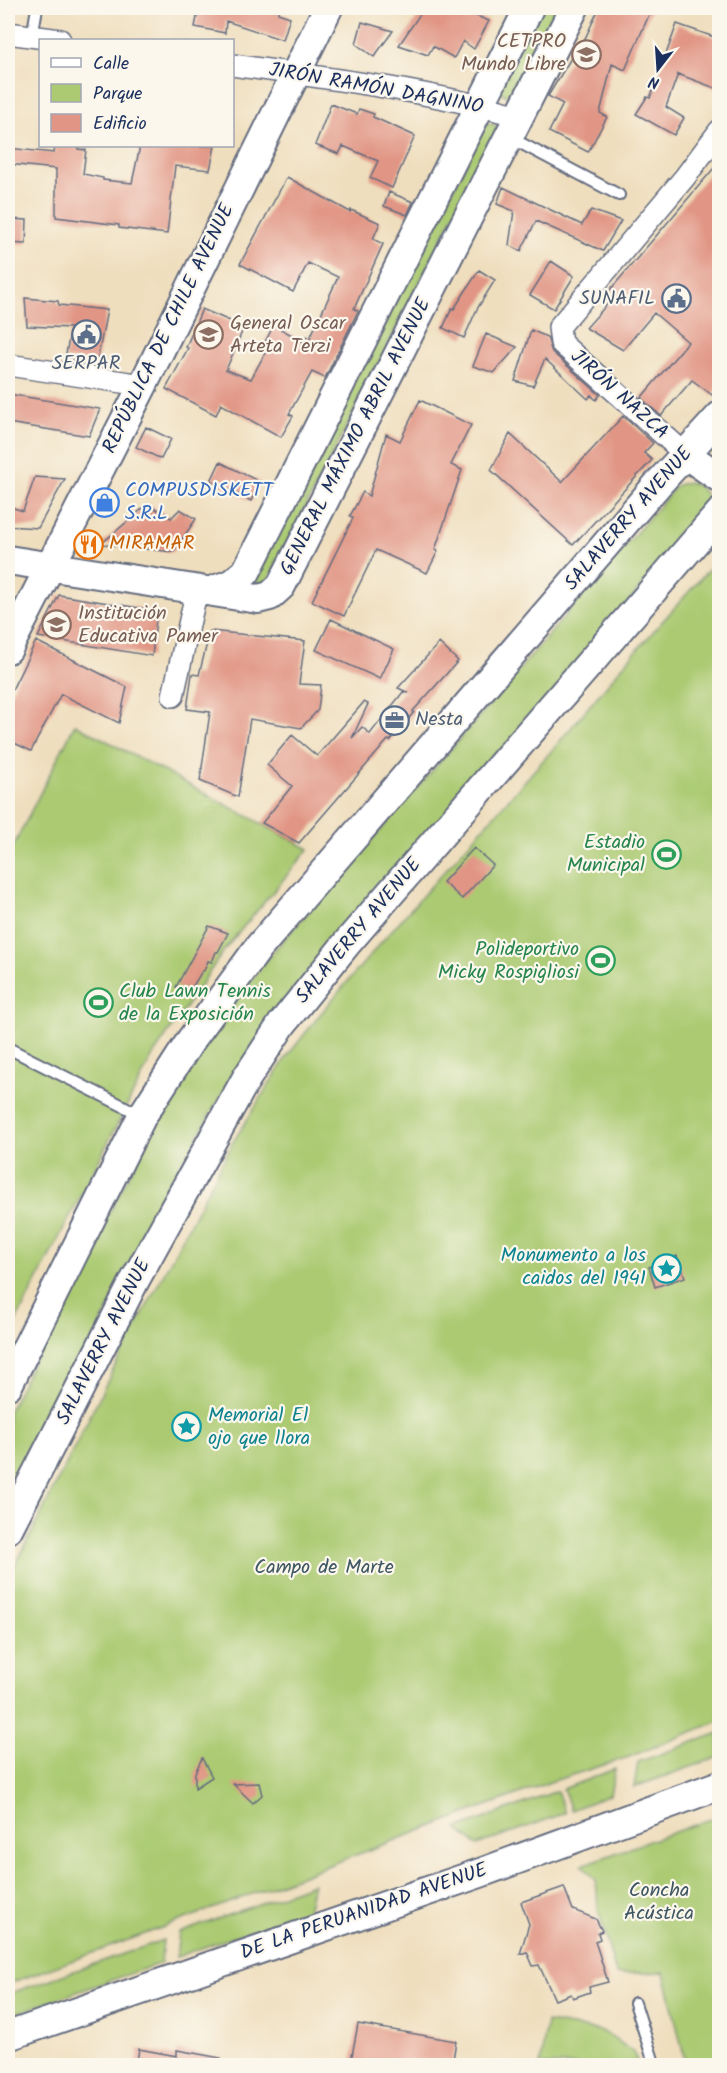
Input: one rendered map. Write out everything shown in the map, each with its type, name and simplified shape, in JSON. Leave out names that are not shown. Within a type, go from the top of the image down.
[{"type":"street","name":"REPÚBLICA DE CHILE AVENUE","points":[[8,649],[143,385],[294,73],[328,8]]},
{"type":"street","name":"GENERAL MÁXIMO ABRIL AVENUE","points":[[246,572],[529,8]]},
{"type":"street","name":"GENERAL MÁXIMO ABRIL AVENUE","points":[[8,560],[258,599],[270,596],[281,586],[574,8]]},
{"type":"street","points":[[8,33],[51,39]]},
{"type":"street","name":"JIRÓN RAMÓN DAGNINO","points":[[234,65],[294,73],[480,105],[513,126]]},
{"type":"street","name":"JIRÓN NAZCA","points":[[720,130],[685,177],[559,327],[561,343],[685,454],[720,478]]},
{"type":"street","points":[[8,365],[143,385]]},
{"type":"street","name":"SALAVERRY AVENUE","points":[[8,1385],[142,1116],[191,1040],[259,948],[720,416]]},
{"type":"street","name":"SALAVERRY AVENUE","points":[[8,1529],[135,1280],[246,1078],[282,1024],[347,943],[720,513]]},
{"type":"street","points":[[173,696],[204,590],[231,584],[246,572],[256,585],[273,588],[281,586]]},
{"type":"street","name":"DE LA PERUANIDAD AVENUE","points":[[8,2036],[480,1873],[720,1785]]},
{"type":"lane","points":[[32,37],[37,8]]},
{"type":"lane","points":[[513,126],[619,195]]},
{"type":"lane","points":[[8,1048],[142,1116]]},
{"type":"lane","points":[[635,2003],[655,2066]]},
{"type":"green space","points":[[540,8],[566,8],[521,98],[505,95],[498,89]]},
{"type":"green space","points":[[487,123],[499,126],[265,587],[256,584],[253,579]]},
{"type":"green space","points":[[689,482],[703,490],[709,505],[230,1080],[196,1139],[8,1505],[8,1412],[88,1253],[188,1070],[224,1016],[273,952],[428,776],[677,485]]},
{"type":"green space","name":"Campo de Marte","points":[[719,558],[719,1721],[629,1757],[550,1782],[8,1984],[8,1580],[113,1370],[233,1142],[285,1059],[384,939]]},
{"type":"green space","name":"Club Lawn Tennis de la Exposición","points":[[75,724],[309,849],[225,949],[152,1057],[8,1337],[8,857]]},
{"type":"green space","points":[[719,1733],[719,1757],[634,1787],[638,1762]]},
{"type":"green space","points":[[615,1769],[610,1795],[571,1810],[563,1789]]},
{"type":"green space","points":[[557,1791],[565,1813],[477,1845],[457,1829]]},
{"type":"green space","name":"Concha Acústica","points":[[719,1816],[719,2065],[686,2065],[664,1972],[616,1974],[598,1908],[596,1880],[582,1865]]},
{"type":"green space","points":[[313,1884],[307,1911],[176,1957],[179,1933]]},
{"type":"green space","points":[[163,1940],[161,1963],[8,2016],[8,1994]]},
{"type":"green space","points":[[547,2022],[602,2031],[633,2052],[639,2065],[540,2065]]},
{"type":"building","points":[[193,8],[279,8],[278,13],[290,17],[283,40],[226,21],[225,33],[195,27],[198,12]]},
{"type":"building","points":[[424,8],[456,8],[489,21],[474,49],[463,41],[454,58],[433,46],[428,55],[399,45]]},
{"type":"building","points":[[599,8],[652,8],[625,70],[612,64],[600,113],[607,117],[588,152],[549,132],[563,104],[548,96],[582,40],[584,41]]},
{"type":"building","points":[[362,22],[393,31],[374,57],[356,44]]},
{"type":"building","points":[[677,24],[720,39],[720,90],[678,74],[666,107],[684,118],[674,135],[636,114],[647,97],[650,98]]},
{"type":"building","points":[[331,104],[357,114],[359,109],[374,114],[373,117],[415,136],[392,188],[370,178],[378,161],[343,146],[339,154],[315,145]]},
{"type":"building","points":[[55,147],[79,147],[78,149],[86,150],[83,174],[103,178],[103,180],[132,183],[140,147],[215,147],[210,170],[175,166],[167,234],[56,217],[56,169],[8,164],[8,148],[54,153]]},
{"type":"building","points":[[720,161],[720,385],[712,395],[692,380],[661,416],[641,398],[688,342],[654,313],[623,350],[586,328],[610,301],[604,297]]},
{"type":"building","points":[[287,177],[350,212],[351,210],[380,223],[373,239],[383,244],[354,309],[358,311],[325,378],[312,372],[289,414],[293,416],[281,437],[221,404],[216,415],[166,389],[188,348],[186,347],[202,309],[244,327],[226,370],[251,379],[270,344],[265,342],[274,325],[304,342],[306,336],[310,338],[338,277],[308,263],[293,292],[240,264]]},
{"type":"building","points":[[503,187],[582,225],[591,210],[621,221],[603,251],[536,221],[521,251],[509,245],[514,211],[497,204]]},
{"type":"building","points":[[389,192],[413,202],[407,215],[384,206]]},
{"type":"building","points":[[8,219],[27,220],[26,244],[8,243]]},
{"type":"building","points":[[551,261],[574,276],[554,309],[530,295]]},
{"type":"building","points":[[479,270],[495,280],[477,309],[464,338],[443,328],[452,308],[454,309]]},
{"type":"building","points":[[25,298],[58,301],[59,305],[107,310],[97,362],[65,359],[71,328],[27,326]]},
{"type":"building","points":[[531,330],[547,337],[552,352],[600,395],[596,400],[591,395],[588,399],[545,359],[533,386],[515,381]]},
{"type":"building","points":[[486,334],[517,347],[494,373],[473,366]]},
{"type":"building","points":[[8,394],[100,409],[89,436],[8,423]]},
{"type":"building","points":[[420,400],[471,425],[451,465],[462,470],[435,550],[438,551],[427,573],[376,550],[344,616],[312,601],[353,518],[350,516],[363,492],[369,496],[386,434],[400,441]]},
{"type":"building","points":[[623,416],[653,443],[644,453],[652,460],[573,545],[491,470],[510,434],[562,482]]},
{"type":"building","points":[[146,427],[171,439],[161,459],[136,447]]},
{"type":"building","points":[[220,462],[260,482],[251,501],[211,481]]},
{"type":"building","points":[[35,477],[65,479],[38,528],[8,526],[8,506],[23,511]]},
{"type":"building","points":[[148,504],[171,518],[180,509],[196,519],[173,552],[101,544]]},
{"type":"building","points":[[59,595],[157,611],[152,656],[38,637]]},
{"type":"building","points":[[331,619],[394,649],[380,679],[316,650]]},
{"type":"building","points":[[210,631],[305,641],[299,684],[321,685],[318,710],[301,728],[250,719],[238,797],[200,781],[210,712],[187,709],[192,674],[199,675]]},
{"type":"building","points":[[36,641],[127,687],[119,723],[61,694],[31,751],[8,740],[8,698]]},
{"type":"building","points":[[439,643],[458,661],[299,843],[262,823],[292,786],[267,765],[292,735],[317,756],[364,702],[368,704],[352,738],[362,727],[370,734],[403,692],[409,693],[398,688]]},
{"type":"building","points":[[474,848],[493,865],[462,899],[443,882]]},
{"type":"building","points":[[209,926],[228,933],[218,952],[212,962],[208,961],[190,991],[176,987]]},
{"type":"building","points":[[677,1256],[685,1277],[655,1287],[649,1267]]},
{"type":"building","points":[[202,1758],[212,1777],[195,1788],[195,1773]]},
{"type":"building","points":[[259,1783],[262,1795],[253,1803],[233,1784]]},
{"type":"building","points":[[564,1887],[573,1910],[596,1919],[602,1931],[598,1933],[600,1939],[595,1941],[608,1982],[589,1987],[590,1992],[573,1998],[571,1994],[555,2000],[539,1965],[533,1966],[527,1952],[520,1954],[529,1924],[521,1902]]},
{"type":"building","points":[[358,2024],[456,2041],[452,2066],[350,2066]]},
{"type":"building","points":[[139,2049],[177,2056],[177,2050],[221,2058],[220,2066],[136,2066]]},
{"type":"place","name":"CETPRO Mundo Libre","points":[[587,54]]},
{"type":"place","name":"SUNAFIL","points":[[676,299]]},
{"type":"place","name":"SERPAR","points":[[86,334]]},
{"type":"place","name":"General Oscar Arteta Terzi","points":[[209,335]]},
{"type":"place","name":"COMPUSDISKETT S.R.L","points":[[104,503]]},
{"type":"place","name":"MIRAMAR","points":[[88,544]]},
{"type":"place","name":"Institución Educativa Pamer","points":[[57,625]]},
{"type":"place","name":"Nesta","points":[[394,720]]},
{"type":"place","name":"Estadio Municipal","points":[[666,854]]},
{"type":"place","name":"Polideportivo Micky Rospigliosi","points":[[600,961]]},
{"type":"place","name":"Club Lawn Tennis de la Exposición","points":[[98,1003]]},
{"type":"place","name":"Monumento a los caidos del 1941","points":[[667,1268]]},
{"type":"place","name":"Memorial El ojo que llora","points":[[187,1427]]}]
